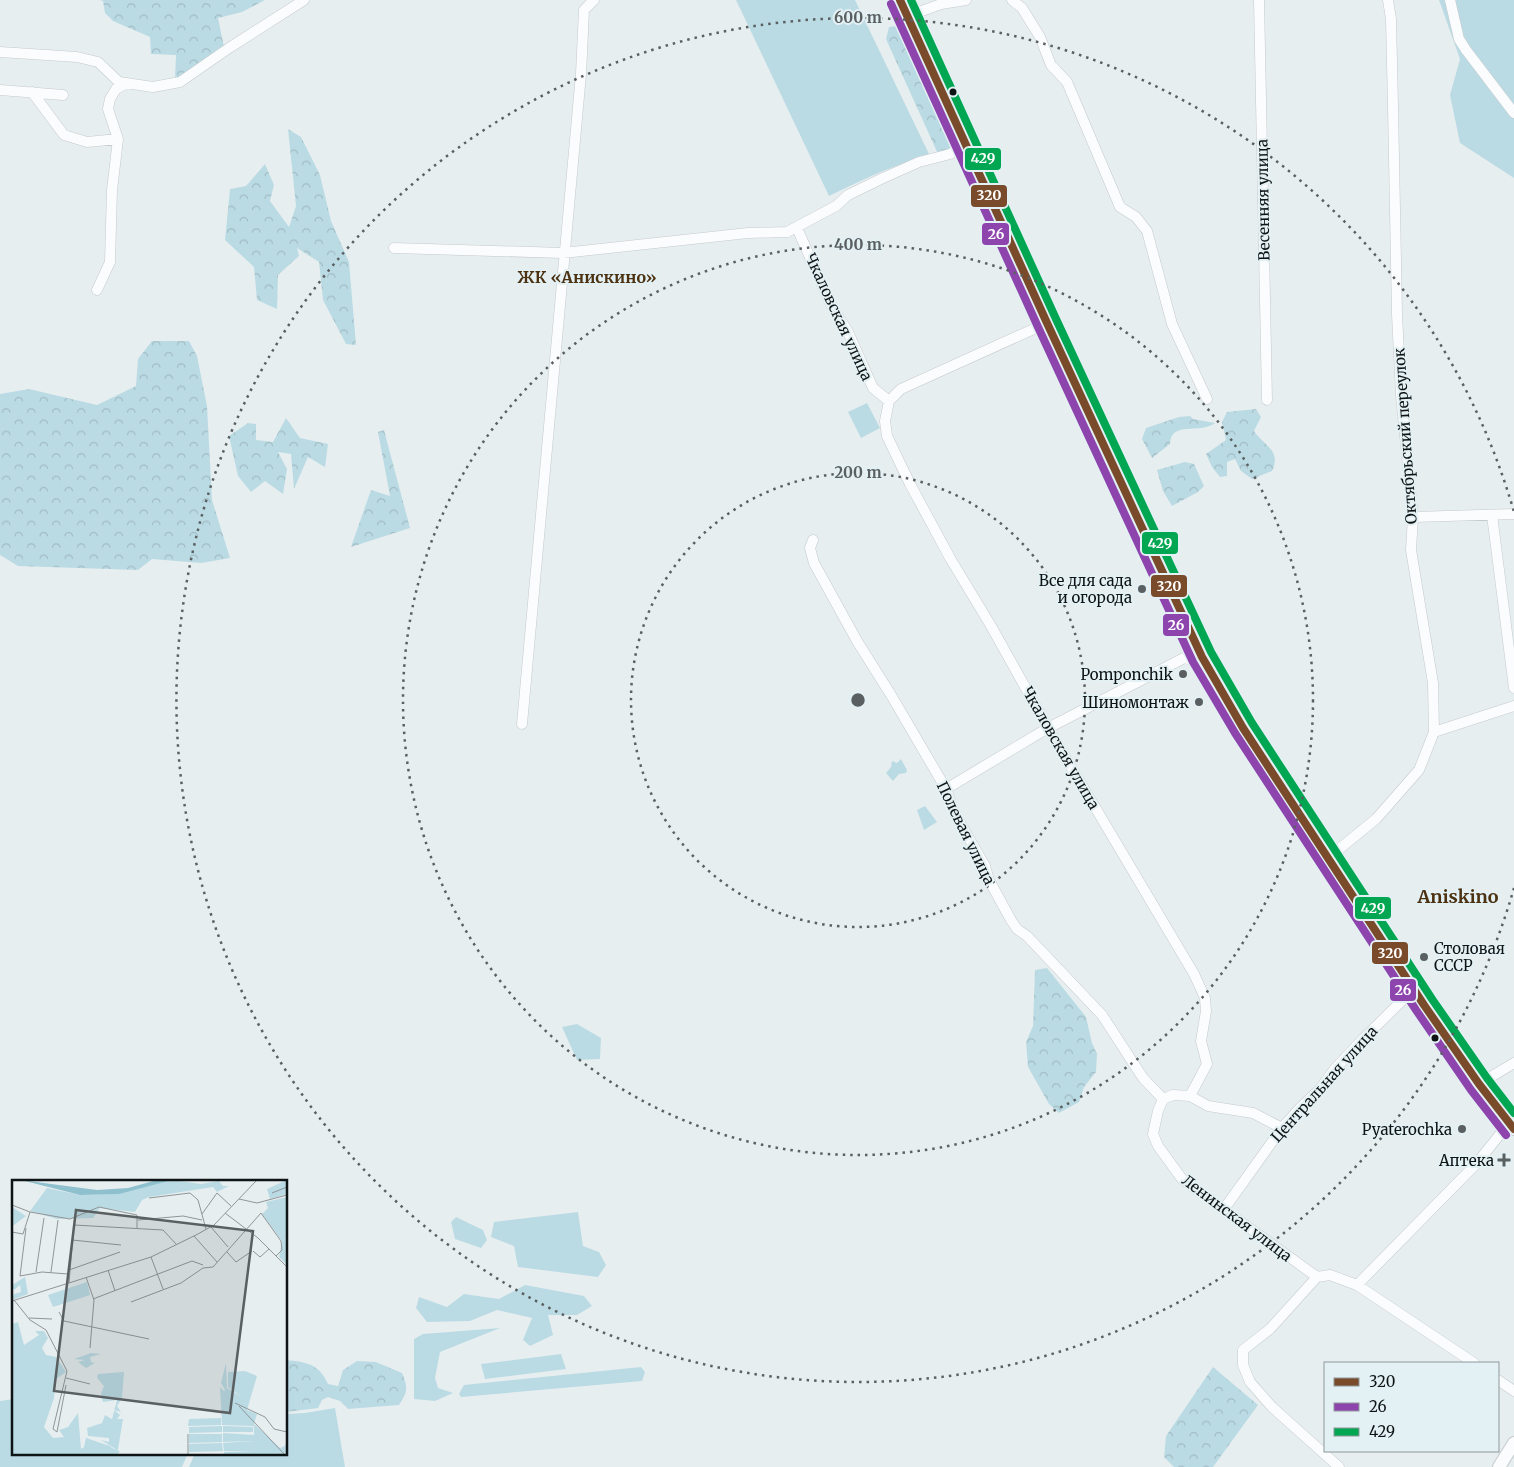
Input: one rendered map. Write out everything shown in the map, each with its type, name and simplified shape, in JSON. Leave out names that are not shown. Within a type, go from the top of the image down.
[{"type":"main road","points":[[900,0],[1202,657],[1243,728],[1414,989],[1479,1084],[1512,1126]]},
{"type":"main road","points":[[1499,1467],[1514,1443]]},
{"type":"street","points":[[0,52],[77,57],[98,62],[119,82],[153,87],[180,82],[304,0]]},
{"type":"street","points":[[522,724],[563,254],[581,74],[584,10],[594,0]]},
{"type":"street","points":[[908,16],[941,4],[966,0]]},
{"type":"street","points":[[1012,0],[1022,8],[1040,37],[1051,65],[1067,82],[1120,207],[1136,217],[1147,232],[1172,324],[1207,399]]},
{"type":"street","name":"Весенняя улица","points":[[1260,0],[1267,400]]},
{"type":"street","name":"Октябрьский переулок","points":[[1328,858],[1376,819],[1419,770],[1434,732],[1433,682],[1411,550],[1413,518],[1401,395],[1396,314],[1391,19],[1388,0]]},
{"type":"street","points":[[1450,0],[1459,39],[1514,113]]},
{"type":"street","points":[[97,290],[110,262],[112,190],[118,139],[108,108],[110,99],[116,89],[127,83]]},
{"type":"street","points":[[0,90],[63,95]]},
{"type":"street","points":[[32,92],[64,136],[87,142],[118,139]]},
{"type":"street","points":[[394,248],[563,254],[748,232],[787,232],[836,206],[848,195],[919,162],[950,154],[967,145]]},
{"type":"street","name":"Чкаловская улица","points":[[797,228],[831,305],[848,332],[873,388],[889,401],[884,421],[887,436],[910,484],[950,558],[991,626],[1048,728],[1194,974],[1205,998],[1206,1011],[1201,1040],[1207,1064],[1190,1096]]},
{"type":"street","points":[[889,401],[901,389],[918,380],[1047,323]]},
{"type":"street","points":[[1413,518],[1514,514]]},
{"type":"street","points":[[1492,515],[1514,688]]},
{"type":"street","name":"Полевая улица","points":[[813,540],[810,548],[814,562],[857,641],[946,789],[955,814],[986,866],[989,880],[1017,929],[1027,936],[1102,1015],[1144,1078],[1163,1099]]},
{"type":"street","points":[[946,789],[1048,728],[1184,658],[1193,660],[1202,657]]},
{"type":"street","points":[[1434,732],[1514,706]]},
{"type":"street","name":"Центральная улица","points":[[1224,1209],[1282,1128],[1320,1090],[1334,1070],[1363,1038],[1414,989]]},
{"type":"street","points":[[1479,1084],[1514,1063]]},
{"type":"street","points":[[1163,1099],[1173,1095],[1190,1096],[1208,1106],[1253,1113],[1282,1128]]},
{"type":"street","name":"Ленинская улица","points":[[1163,1099],[1158,1111],[1153,1134],[1158,1146],[1182,1179],[1317,1277]]},
{"type":"street","points":[[1357,1285],[1512,1126]]},
{"type":"street","points":[[1339,1467],[1272,1407],[1250,1382],[1243,1365],[1243,1350],[1270,1329],[1317,1277],[1330,1275],[1357,1285],[1472,1362]]},
{"type":"street","points":[[1499,1381],[1514,1391]]},
{"type":"green space","points":[[100,0],[265,0],[242,12],[218,18],[224,47],[186,76],[175,79],[176,55],[151,54],[150,37],[113,21],[105,13],[103,1]]},
{"type":"green space","points":[[736,0],[855,0],[930,156],[891,168],[829,196]]},
{"type":"green space","points":[[1439,0],[1514,0],[1514,178],[1460,143],[1450,95],[1460,59]]},
{"type":"green space","points":[[896,26],[902,31],[932,94],[930,103],[937,106],[951,144],[951,151],[938,154],[886,39],[889,27]]},
{"type":"green space","points":[[288,129],[301,137],[320,175],[331,221],[349,262],[356,345],[346,344],[323,300],[319,262],[297,248],[299,256],[278,275],[277,309],[257,300],[254,267],[225,240],[230,189],[246,186],[265,164],[274,185],[270,201],[289,227],[296,206]]},
{"type":"green space","points":[[152,341],[189,341],[197,356],[207,406],[212,500],[230,558],[201,563],[152,559],[138,570],[18,566],[0,555],[0,394],[29,389],[97,405],[136,386],[138,359]]},
{"type":"green space","points":[[867,403],[880,428],[861,438],[848,412]]},
{"type":"green space","points":[[1256,409],[1261,417],[1254,431],[1273,453],[1275,464],[1272,471],[1252,479],[1241,471],[1235,459],[1227,462],[1227,476],[1220,477],[1212,467],[1206,454],[1226,440],[1222,422],[1227,412]]},
{"type":"green space","points":[[1190,416],[1193,419],[1215,423],[1201,428],[1175,432],[1170,444],[1152,458],[1142,439],[1146,428],[1179,417]]},
{"type":"green space","points":[[286,418],[300,438],[328,444],[325,467],[308,457],[294,489],[291,454],[278,452],[287,469],[283,494],[265,481],[251,492],[238,476],[229,436],[248,423],[256,424],[256,440],[273,442]]},
{"type":"green space","points":[[384,430],[410,528],[351,547],[371,490],[390,496],[378,432]]},
{"type":"green space","points":[[1185,462],[1194,464],[1204,486],[1198,492],[1172,506],[1163,491],[1157,470]]},
{"type":"green space","points":[[901,759],[907,770],[906,773],[899,774],[893,781],[886,773],[891,767],[892,761],[897,763]]},
{"type":"green space","points":[[925,806],[937,822],[924,830],[917,810]]},
{"type":"green space","points":[[1047,968],[1086,1017],[1092,1043],[1097,1054],[1096,1072],[1084,1087],[1079,1102],[1059,1113],[1049,1104],[1028,1067],[1026,1042],[1033,1026],[1035,970]]},
{"type":"green space","points":[[577,1024],[601,1038],[600,1059],[577,1060],[562,1027]]},
{"type":"green space","points":[[578,1212],[583,1246],[599,1252],[606,1265],[598,1277],[518,1267],[514,1246],[491,1237],[494,1222]]},
{"type":"green space","points":[[456,1217],[483,1230],[487,1240],[481,1248],[455,1239],[451,1222]]},
{"type":"green space","points":[[525,1285],[584,1296],[592,1306],[577,1315],[548,1315],[553,1335],[530,1346],[523,1340],[532,1318],[497,1310],[470,1321],[427,1322],[416,1308],[419,1297],[447,1307],[464,1294],[499,1299]]},
{"type":"green space","points":[[500,1328],[440,1352],[435,1378],[438,1388],[453,1393],[435,1401],[414,1399],[414,1339],[423,1334]]},
{"type":"green space","points":[[561,1354],[566,1369],[485,1379],[481,1364]]},
{"type":"green space","points":[[288,1360],[312,1365],[321,1372],[328,1384],[338,1386],[343,1370],[357,1361],[376,1362],[402,1373],[406,1386],[404,1396],[399,1405],[348,1409],[340,1401],[328,1397],[322,1400],[318,1408],[288,1412]]},
{"type":"green space","points":[[641,1367],[645,1372],[642,1381],[461,1397],[459,1394],[464,1385]]},
{"type":"green space","points":[[1213,1367],[1258,1405],[1213,1467],[1174,1467],[1164,1457],[1166,1436]]},
{"type":"green space","points":[[12,1399],[12,1454],[188,1454],[182,1467],[0,1467],[0,1401]]},
{"type":"green space","points":[[335,1408],[345,1467],[189,1467],[195,1454],[288,1454],[288,1414]]},
{"type":"transit line","name":"320","points":[[900,0],[1202,657],[1243,728],[1424,1005],[1479,1084],[1514,1129]]},
{"type":"transit line","name":"429","points":[[911,0],[1056,319],[1211,652],[1252,723],[1432,999],[1514,1113]]},
{"type":"transit line","name":"26","points":[[891,4],[1193,662],[1235,733],[1416,1010],[1471,1090],[1506,1135]]},
{"type":"place","name":"Все для сада и огорода","points":[[1142,589]]},
{"type":"place","name":"Pomponchik","points":[[1183,674]]},
{"type":"place","name":"Шиномонтаж","points":[[1199,702]]},
{"type":"place","name":"Столовая СССР","points":[[1424,957]]},
{"type":"place","name":"Pyaterochka","points":[[1462,1129]]},
{"type":"place","name":"Аптека","points":[[1504,1160]]},
{"type":"district","name":"ЖК «Анискино»","points":[[587,277]]},
{"type":"district","name":"Aniskino","points":[[1458,896]]}]
